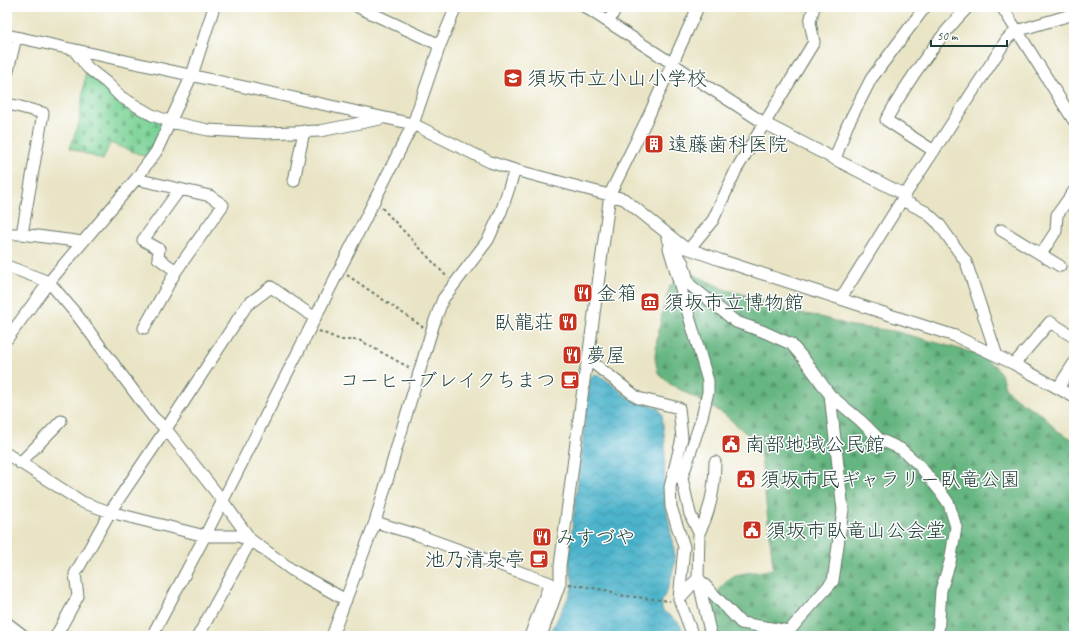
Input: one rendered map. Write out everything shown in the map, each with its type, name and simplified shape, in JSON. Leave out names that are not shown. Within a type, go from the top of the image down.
[{"type":"street","points":[[7,339],[49,282],[136,179],[156,152],[192,75],[214,7]]},
{"type":"street","points":[[358,7],[440,45]]},
{"type":"street","points":[[152,636],[205,536],[413,124],[440,45],[456,7]]},
{"type":"street","points":[[585,7],[764,123],[835,159],[903,197],[926,212],[939,224],[966,262],[997,356]]},
{"type":"street","points":[[609,22],[616,7]]},
{"type":"street","points":[[541,636],[560,583],[560,566],[575,448],[610,194],[619,179],[698,7]]},
{"type":"street","points":[[689,249],[713,220],[736,170],[814,42],[810,22],[814,7]]},
{"type":"street","points":[[835,159],[847,126],[871,80],[925,7]]},
{"type":"street","points":[[934,151],[886,120],[917,69],[951,24],[968,7]]},
{"type":"street","points":[[1002,7],[1074,122]]},
{"type":"street","points":[[841,298],[903,197],[1007,39],[1016,31],[1074,14]]},
{"type":"street","points":[[7,75],[12,36],[413,124],[490,162],[624,199],[664,233],[684,247],[955,336],[1014,364],[1074,397]]},
{"type":"street","points":[[74,50],[88,68],[107,82],[121,97],[152,115],[171,122],[208,130],[267,133],[320,131],[385,118]]},
{"type":"street","points":[[7,100],[9,104],[43,113],[22,234]]},
{"type":"street","points":[[294,181],[304,131]]},
{"type":"street","points":[[332,636],[374,522],[443,299],[488,240],[502,212],[515,170]]},
{"type":"street","points":[[136,179],[210,196],[223,205],[176,271],[144,328]]},
{"type":"street","points":[[176,271],[158,258],[159,249],[143,240],[180,189]]},
{"type":"street","points":[[1041,254],[1056,231],[1057,215],[1074,191]]},
{"type":"street","points":[[1001,230],[1060,266]]},
{"type":"street","points":[[664,233],[683,262],[689,284],[736,322],[762,331],[791,344],[804,359],[830,395],[879,438],[900,449],[919,465],[949,504],[956,527],[950,562],[941,590],[938,636]]},
{"type":"street","points":[[664,233],[708,381],[708,392],[702,417],[682,478],[690,514],[699,533],[698,578],[711,636]]},
{"type":"street","points":[[7,234],[22,234],[83,242]]},
{"type":"street","points":[[7,266],[49,282],[77,315],[153,417],[166,429],[222,500],[251,540],[292,570],[346,600]]},
{"type":"street","points":[[56,636],[78,596],[76,574],[110,512],[247,305],[271,287],[313,323]]},
{"type":"street","points":[[1014,364],[1050,322],[1074,337]]},
{"type":"street","points":[[588,358],[638,398],[679,408],[682,438],[670,488],[671,507],[684,547],[674,600],[693,636]]},
{"type":"street","points":[[1058,388],[1074,363]]},
{"type":"street","points":[[698,578],[741,623],[789,631],[833,581],[843,510],[830,395]]},
{"type":"street","points":[[20,463],[61,421]]},
{"type":"street","points":[[7,454],[82,502],[110,512],[205,536],[237,536],[251,540]]},
{"type":"street","points":[[699,533],[707,518],[715,482],[715,462]]},
{"type":"street","points":[[374,522],[418,535],[550,583],[530,636]]},
{"type":"street","points":[[198,636],[251,540]]},
{"type":"street","points":[[674,600],[698,578]]},
{"type":"street","points":[[7,623],[24,636]]},
{"type":"path","points":[[375,200],[454,284]]},
{"type":"path","points":[[339,270],[432,333]]},
{"type":"path","points":[[313,323],[342,340],[359,340],[419,373]]},
{"type":"path","points":[[570,584],[610,591],[617,595],[674,600]]},
{"type":"green space","points":[[86,70],[165,124],[155,145],[147,157],[110,143],[103,160],[70,148],[79,123]]},
{"type":"green space","points":[[693,274],[724,289],[759,299],[789,311],[817,316],[852,326],[894,331],[974,353],[995,366],[1001,374],[1005,387],[1012,395],[1043,415],[1056,430],[1074,440],[1074,636],[707,636],[707,620],[709,611],[722,586],[730,578],[739,574],[772,569],[773,566],[760,449],[757,443],[724,414],[670,384],[658,373],[655,358],[657,340],[663,309],[670,286],[681,275]]},
{"type":"water","points":[[594,374],[608,381],[627,397],[658,408],[662,414],[665,444],[664,496],[675,562],[670,583],[662,601],[662,610],[678,622],[687,636],[549,636],[571,592],[573,584],[569,563],[570,546],[590,379]]},
{"type":"place","name":"須坂市立小山小学校","points":[[513,78]]},
{"type":"place","name":"遠藤歯科医院","points":[[654,144]]},
{"type":"place","name":"金箱","points":[[583,293]]},
{"type":"place","name":"須坂市立博物館","points":[[650,302]]},
{"type":"place","name":"臥龍荘","points":[[568,322]]},
{"type":"place","name":"夢屋","points":[[572,355]]},
{"type":"place","name":"コーヒーブレイクちまつ","points":[[570,380]]},
{"type":"place","name":"南部地域公民館","points":[[731,444]]},
{"type":"place","name":"須坂市民ギャラリー臥竜公園","points":[[746,479]]},
{"type":"place","name":"須坂市臥竜山公会堂","points":[[752,530]]},
{"type":"place","name":"みすづや","points":[[542,537]]},
{"type":"place","name":"池乃清泉亭","points":[[539,559]]}]
